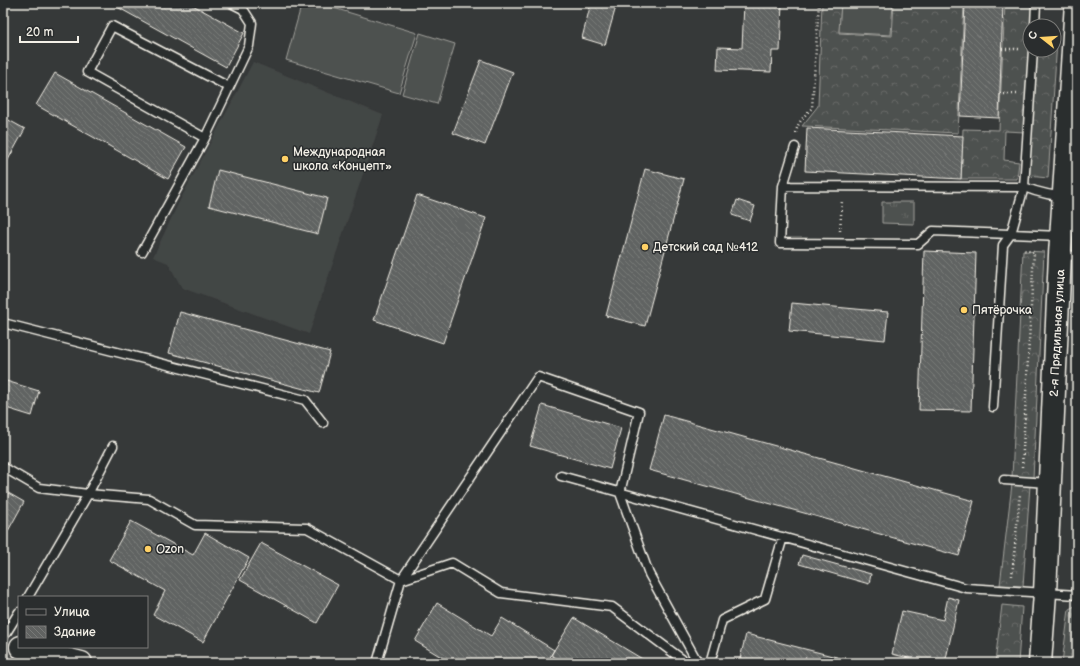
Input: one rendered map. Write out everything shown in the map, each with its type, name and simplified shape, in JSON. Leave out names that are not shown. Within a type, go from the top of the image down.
[{"type":"street","name":"2-я Прядильная улица","points":[[1040,663],[1050,484],[1070,198],[1076,3]]},
{"type":"street","points":[[3,642],[18,646]]},
{"type":"street","points":[[24,648],[81,663]]},
{"type":"lane","points":[[142,252],[205,138],[249,46],[252,23],[243,9],[231,3]]},
{"type":"lane","points":[[1035,18],[1036,3]]},
{"type":"lane","points":[[205,138],[87,72],[112,26],[229,87]]},
{"type":"lane","points":[[993,407],[1003,246],[1011,234],[1024,187],[1032,58]]},
{"type":"lane","points":[[795,146],[783,186],[780,243],[918,244],[933,231],[1011,234],[1066,249]]},
{"type":"lane","points":[[783,186],[1024,187],[1035,191],[1070,198]]},
{"type":"lane","points":[[3,323],[305,400],[323,423]]},
{"type":"lane","points":[[377,663],[400,580],[538,377],[640,412],[620,493],[649,574],[698,663]]},
{"type":"lane","points":[[29,596],[88,494],[113,446]]},
{"type":"lane","points":[[3,467],[39,488],[149,499],[195,525],[307,528],[400,580],[452,563],[501,593],[612,607],[687,663]]},
{"type":"lane","points":[[561,476],[966,588],[1077,595]]},
{"type":"lane","points":[[1004,480],[1050,484]]},
{"type":"lane","points":[[710,663],[722,620],[765,599],[783,537]]},
{"type":"lane","points":[[3,638],[18,614]]},
{"type":"path","points":[[795,146],[797,129],[802,119],[812,108],[819,3]]},
{"type":"path","points":[[1003,3],[1009,3]]},
{"type":"path","points":[[1002,49],[1022,49]]},
{"type":"path","points":[[840,244],[843,186]]},
{"type":"path","points":[[1003,246],[1034,252],[1022,482],[1012,576],[1006,580]]},
{"type":"shaded area","name":"Международная школа «Концепт»","points":[[253,62],[383,115],[309,334],[182,288],[168,263],[153,257],[179,202]]},
{"type":"green space","points":[[302,3],[317,3],[417,33],[399,93],[286,60]]},
{"type":"green space","points":[[822,3],[841,3],[839,33],[892,36],[894,3],[964,3],[958,133],[802,126],[818,106]]},
{"type":"green space","points":[[841,3],[893,3],[891,35],[839,32]]},
{"type":"green space","points":[[1005,3],[1034,3],[1033,18],[1022,18],[1022,58],[1030,58],[1025,132],[1005,131],[1004,160],[1019,162],[1017,179],[961,179],[963,129],[999,130]]},
{"type":"green space","points":[[420,33],[455,44],[437,104],[402,94]]},
{"type":"green space","points":[[1036,58],[1056,58],[1048,178],[1028,176]]},
{"type":"green space","points":[[882,202],[914,202],[914,224],[882,223]]},
{"type":"green space","points":[[1023,251],[1044,252],[1033,478],[1012,477]]},
{"type":"green space","points":[[1012,484],[1030,485],[1023,586],[1000,585]]},
{"type":"green space","points":[[1002,605],[1022,607],[1018,663],[995,663]]},
{"type":"green space","points":[[1077,605],[1077,663],[1062,663],[1069,609]]},
{"type":"building","points":[[110,3],[189,3],[244,33],[226,67]]},
{"type":"building","points":[[591,3],[617,3],[605,45],[582,38]]},
{"type":"building","points":[[744,3],[782,3],[780,51],[772,51],[771,72],[717,70],[718,47],[742,48]]},
{"type":"building","points":[[965,3],[1003,3],[999,118],[960,116]]},
{"type":"building","points":[[481,60],[513,72],[485,145],[453,133]]},
{"type":"building","points":[[55,73],[186,147],[168,179],[36,105]]},
{"type":"building","points":[[3,117],[25,129],[3,169]]},
{"type":"building","points":[[807,128],[963,136],[961,179],[805,171]]},
{"type":"building","name":"Детский сад №412","points":[[645,169],[684,179],[645,326],[606,316]]},
{"type":"building","points":[[218,170],[327,198],[318,234],[209,206]]},
{"type":"building","points":[[417,195],[486,218],[443,343],[374,320]]},
{"type":"building","points":[[737,200],[755,206],[750,221],[732,215]]},
{"type":"building","points":[[924,251],[976,253],[971,411],[919,410]]},
{"type":"building","points":[[792,303],[888,312],[885,340],[789,331]]},
{"type":"building","points":[[180,312],[330,352],[319,393],[169,353]]},
{"type":"building","points":[[3,380],[39,391],[32,416],[3,407]]},
{"type":"building","points":[[542,405],[621,428],[610,469],[530,446]]},
{"type":"building","points":[[664,415],[974,501],[959,556],[649,470]]},
{"type":"building","points":[[3,490],[24,502],[3,540]]},
{"type":"building","points":[[131,521],[193,555],[205,533],[249,558],[203,642],[153,615],[165,591],[109,560]]},
{"type":"building","points":[[261,543],[338,585],[317,623],[240,580]]},
{"type":"building","points":[[802,555],[871,574],[869,584],[799,564]]},
{"type":"building","points":[[948,597],[959,600],[945,663],[929,663],[892,654],[902,611],[943,620]]},
{"type":"building","points":[[437,603],[491,636],[502,618],[554,650],[547,663],[451,663],[415,641]]},
{"type":"building","points":[[574,618],[649,663],[564,663],[551,655]]},
{"type":"building","points":[[746,634],[860,663],[739,663]]},
{"type":"place","name":"Международная школа «Концепт»","points":[[285,159]]},
{"type":"place","name":"Детский сад №412","points":[[645,247]]},
{"type":"place","name":"Пятёрочка","points":[[964,310]]},
{"type":"place","name":"Ozon","points":[[148,549]]}]
